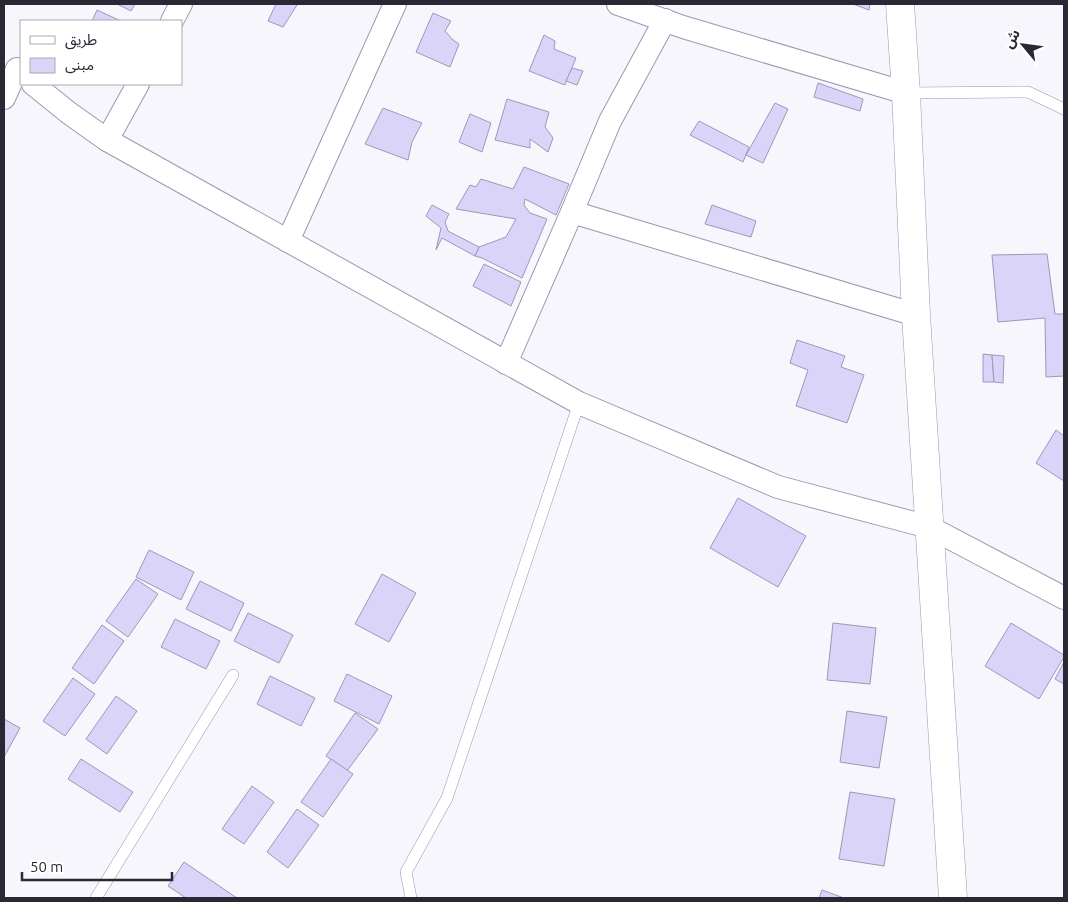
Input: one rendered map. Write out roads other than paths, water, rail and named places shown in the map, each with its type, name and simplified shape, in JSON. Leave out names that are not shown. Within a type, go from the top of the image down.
[{"type":"street","points":[[173,20],[181,4]]},
{"type":"street","points":[[288,241],[395,4]]},
{"type":"street","points":[[618,4],[906,93]]},
{"type":"street","points":[[900,4],[916,315],[954,897]]},
{"type":"street","points":[[506,363],[610,121],[665,20]]},
{"type":"street","points":[[4,98],[14,65]]},
{"type":"street","points":[[34,85],[69,114],[107,140],[579,404],[778,487],[929,527],[1064,598]]},
{"type":"street","points":[[107,140],[137,85]]},
{"type":"street","points":[[572,212],[916,315]]},
{"type":"lane","points":[[906,93],[1028,92],[1064,109]]},
{"type":"lane","points":[[411,898],[406,872],[447,798],[579,404]]},
{"type":"lane","points":[[96,898],[234,675]]}]
